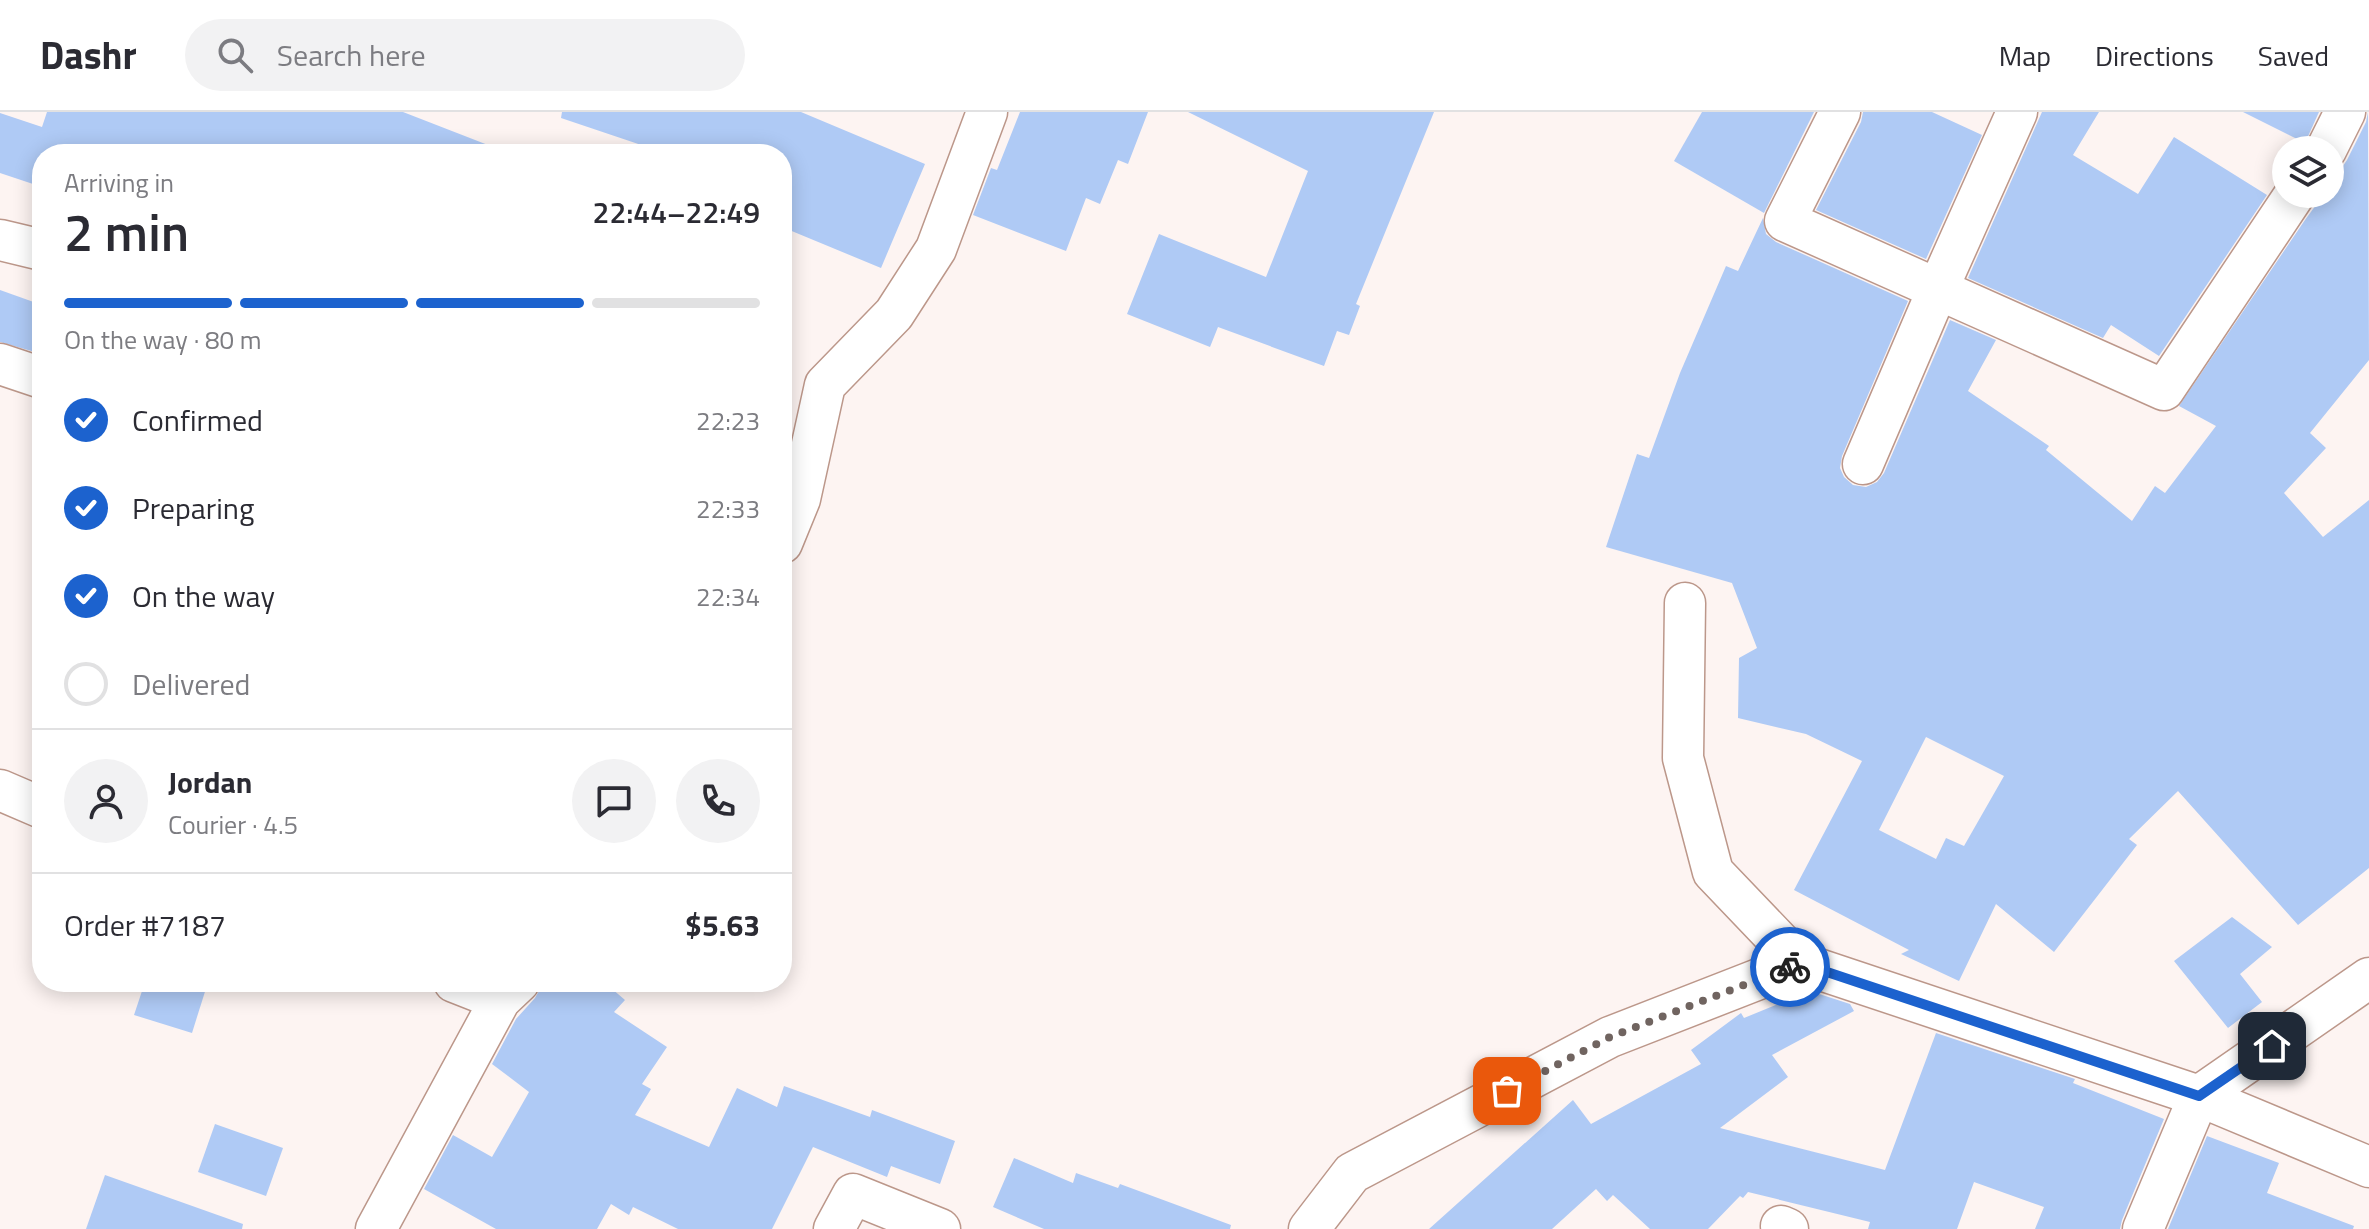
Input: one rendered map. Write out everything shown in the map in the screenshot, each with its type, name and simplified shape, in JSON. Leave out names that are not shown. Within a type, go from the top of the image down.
[{"type":"street","points":[[792,493],[825,385],[894,314],[936,249],[987,112]]},
{"type":"street","points":[[1840,112],[1785,221],[2164,390],[2286,208]]},
{"type":"street","points":[[1863,464],[2017,112]]},
{"type":"street","points":[[2333,136],[2345,112]]},
{"type":"street","points":[[0,240],[32,248]]},
{"type":"street","points":[[0,364],[32,375]]},
{"type":"street","points":[[1685,603],[1683,758],[1713,872],[1800,963],[2199,1096],[2369,1167]]},
{"type":"street","points":[[0,790],[32,804]]},
{"type":"street","points":[[1309,1229],[1352,1173],[1610,1037],[1800,963]]},
{"type":"street","points":[[2143,1229],[2199,1096],[2369,978]]},
{"type":"street","points":[[376,1229],[509,992]]},
{"type":"street","points":[[834,1229],[853,1194],[940,1229]]},
{"type":"building","points":[[47,112],[403,112],[485,144],[32,144],[32,184],[0,173],[0,113],[42,127]]},
{"type":"building","points":[[562,112],[801,112],[925,164],[881,268],[792,231],[792,144],[638,144],[561,118]]},
{"type":"building","points":[[1020,112],[1148,112],[1128,164],[1118,160],[1100,204],[1086,198],[1066,251],[973,215],[991,168],[997,170]]},
{"type":"building","points":[[1188,112],[1434,112],[1356,304],[1360,306],[1349,335],[1337,331],[1324,366],[1218,327],[1210,347],[1127,314],[1159,234],[1266,277],[1308,171]]},
{"type":"building","points":[[1702,112],[1814,112],[1764,213],[1674,161]]},
{"type":"building","points":[[1863,112],[1932,112],[1982,135],[1926,259],[1816,210],[1861,122]]},
{"type":"building","points":[[2042,112],[2099,112],[2073,155],[2138,194],[2174,137],[2267,195],[2159,356],[2111,325],[2103,338],[1968,278]]},
{"type":"building","points":[[2243,112],[2319,112],[2308,136],[2291,136]]},
{"type":"building","points":[[2368,112],[2369,360],[2310,433],[2326,448],[2284,493],[2323,537],[2369,500],[2369,868],[2298,925],[2178,791],[2129,839],[2137,845],[2054,952],[1996,904],[1959,981],[1901,954],[1909,950],[1794,890],[1862,761],[1806,734],[1738,718],[1739,658],[1757,648],[1732,583],[1606,547],[1637,454],[1649,458],[1680,373],[1726,266],[1738,271],[1763,218],[1766,234],[1776,242],[1908,301],[1842,456],[1840,468],[1853,485],[1866,487],[1877,482],[1884,473],[1950,320],[1996,340],[1968,391],[2049,446],[2046,450],[2132,521],[2155,486],[2165,493],[2216,426],[2179,406],[2314,208],[2344,208],[2344,164]],"holes":[[[1926,737],[2004,776],[1964,846],[1946,838],[1936,859],[1879,830]]]},
{"type":"building","points":[[0,290],[32,301],[32,351],[0,342]]},
{"type":"building","points":[[2232,917],[2272,947],[2240,974],[2262,1002],[2228,1028],[2174,961]]},
{"type":"building","points":[[1810,991],[1850,1004],[1854,1011],[1772,1055],[1788,1077],[1720,1128],[1885,1170],[1936,1033],[2075,1079],[2073,1083],[2164,1119],[2120,1229],[2035,1229],[2044,1207],[1974,1182],[1957,1229],[1868,1229],[1870,1222],[1748,1192],[1743,1198],[1740,1196],[1708,1229],[1650,1229],[1613,1195],[1607,1201],[1596,1189],[1552,1229],[1429,1229],[1573,1100],[1591,1124],[1701,1064],[1691,1050],[1741,1013],[1744,1018]]},
{"type":"building","points":[[142,992],[205,992],[192,1033],[134,1015]]},
{"type":"building","points":[[538,992],[616,992],[625,1000],[614,1012],[667,1047],[642,1084],[651,1089],[635,1115],[709,1147],[737,1088],[777,1107],[784,1086],[870,1117],[872,1110],[955,1141],[940,1184],[891,1166],[887,1177],[813,1147],[772,1229],[678,1229],[633,1207],[629,1215],[611,1204],[597,1229],[496,1229],[424,1189],[453,1135],[492,1157],[529,1092],[492,1064],[516,1019]]},
{"type":"building","points":[[215,1124],[283,1148],[266,1196],[198,1172]]},
{"type":"building","points":[[2207,1136],[2279,1163],[2267,1193],[2354,1226],[2353,1229],[2168,1229]]},
{"type":"building","points":[[1014,1158],[1073,1183],[1076,1173],[1118,1188],[1120,1184],[1231,1225],[1230,1229],[1044,1229],[993,1207]]},
{"type":"building","points":[[105,1175],[243,1224],[242,1229],[86,1229]]},
{"type":"way so far","points":[[1507,1091],[1610,1037],[1790,967]]},
{"type":"route","points":[[1790,967],[1800,963],[2199,1096],[2272,1046]]}]
